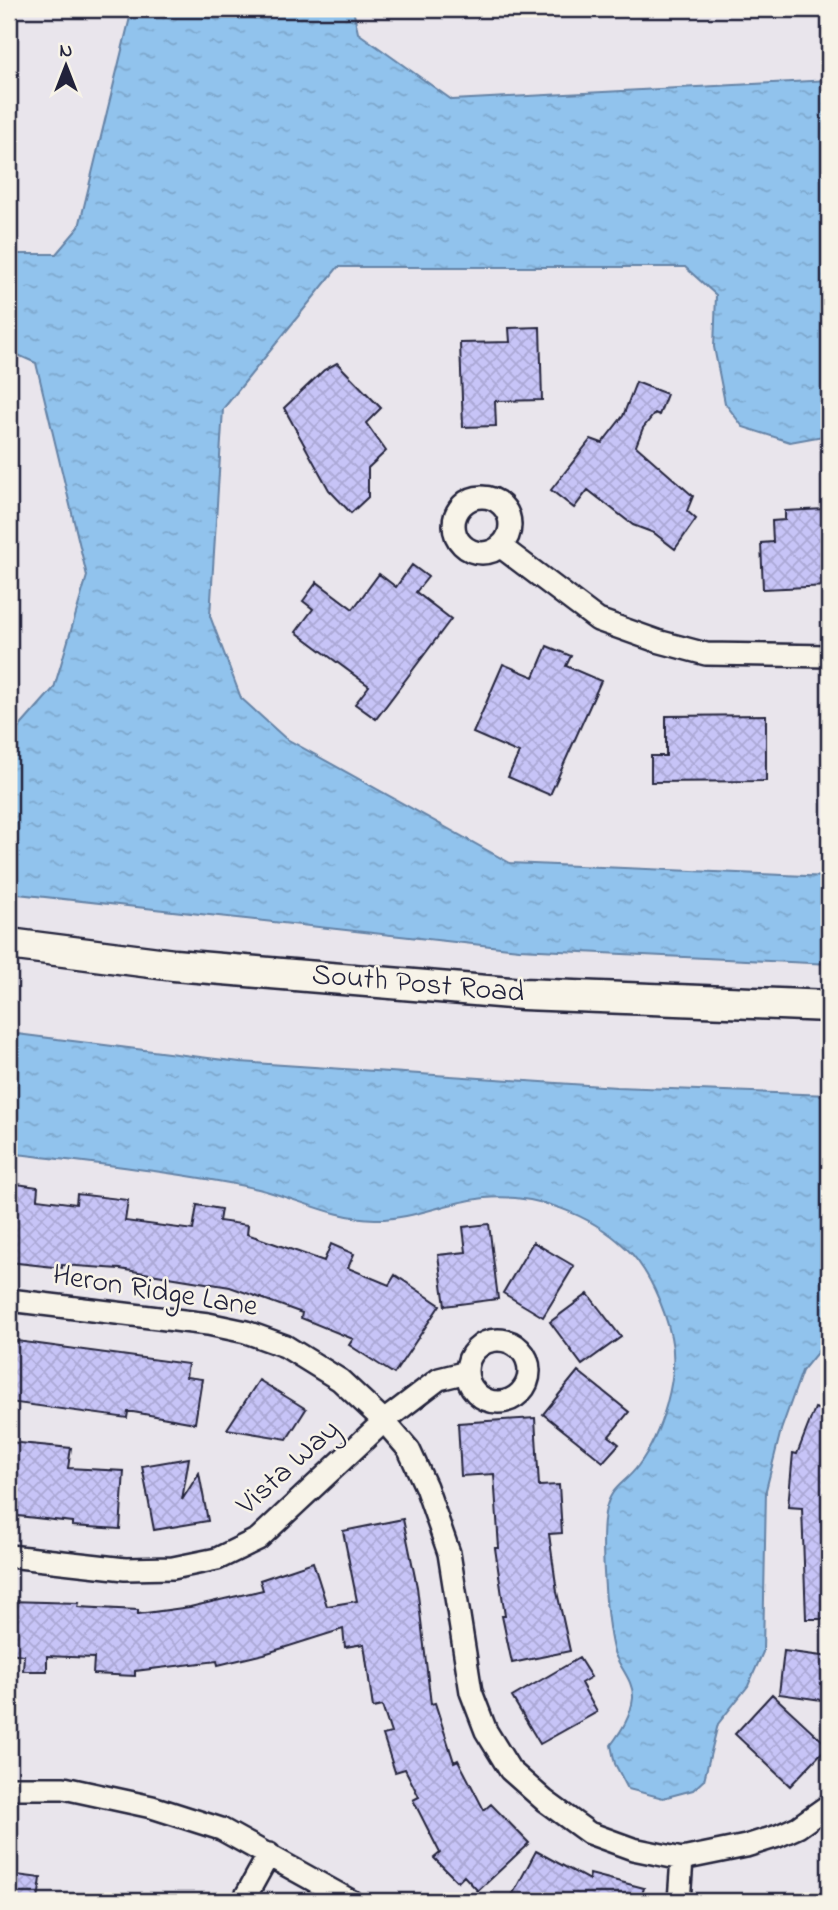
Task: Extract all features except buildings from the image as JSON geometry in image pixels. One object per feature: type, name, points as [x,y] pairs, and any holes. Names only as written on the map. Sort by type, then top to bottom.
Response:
[{"type":"street","points":[[500,547],[598,620],[657,641],[706,654],[829,656]]},
{"type":"street","name":"South Post Road","points":[[9,944],[174,965],[523,994],[829,1006]]},
{"type":"street","name":"Heron Ridge Lane","points":[[9,1300],[208,1324],[246,1332],[285,1346],[340,1380],[384,1421],[408,1450],[426,1487],[449,1553],[471,1692],[486,1731],[510,1770],[545,1801],[589,1833],[633,1849],[682,1859],[767,1839],[826,1813]]},
{"type":"street","name":"Vista Way","points":[[9,1556],[125,1569],[173,1568],[217,1559],[258,1539],[384,1421],[439,1379],[467,1372]]},
{"type":"street","points":[[9,1788],[64,1788],[152,1807],[221,1829],[351,1901]]},
{"type":"street","points":[[243,1901],[269,1854]]},
{"type":"street","points":[[679,1901],[682,1859]]},
{"type":"water","points":[[132,9],[353,9],[358,33],[452,100],[829,80],[829,435],[790,442],[743,427],[725,403],[714,347],[716,295],[685,267],[338,267],[223,409],[210,616],[241,698],[285,738],[510,863],[829,877],[829,964],[519,949],[9,893],[9,739],[54,688],[87,576],[36,363],[9,351],[9,254],[56,254],[79,227]]},
{"type":"water","points":[[9,1033],[240,1062],[617,1087],[829,1095],[829,1338],[802,1371],[781,1430],[766,1490],[763,1652],[748,1686],[718,1724],[704,1780],[693,1790],[663,1798],[628,1789],[615,1764],[611,1745],[630,1711],[633,1691],[615,1655],[610,1636],[603,1561],[605,1513],[610,1497],[638,1466],[654,1438],[671,1387],[673,1369],[671,1337],[665,1314],[655,1290],[634,1256],[612,1236],[579,1216],[561,1208],[523,1199],[485,1198],[403,1217],[359,1218],[219,1181],[9,1153]]}]
